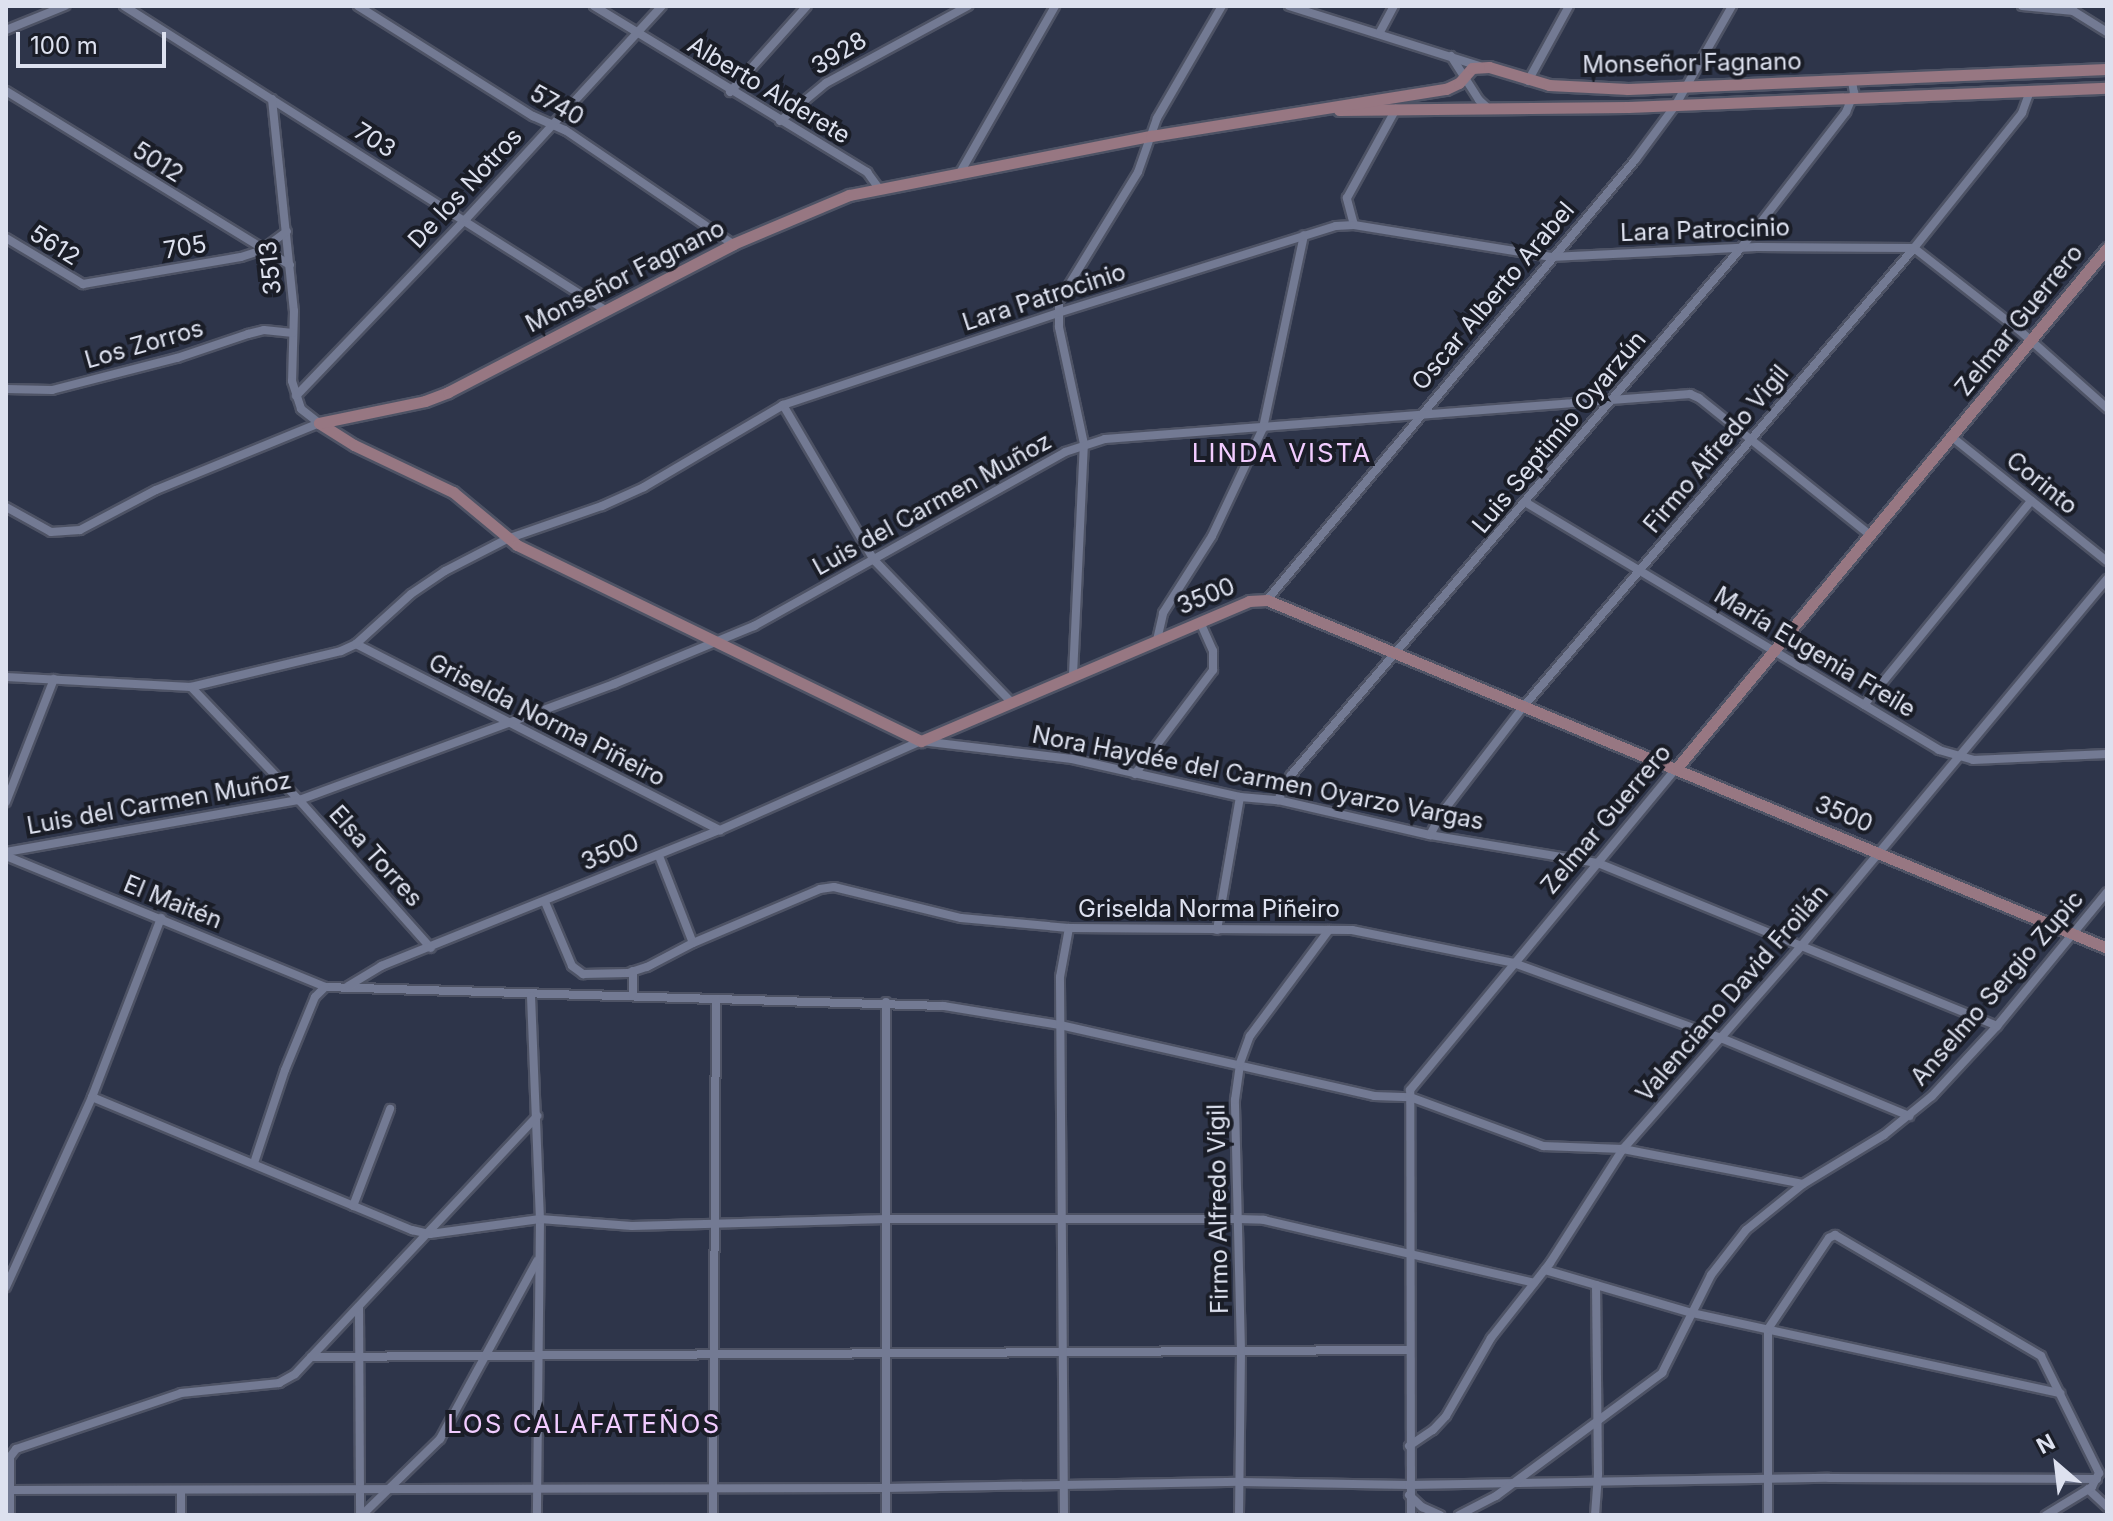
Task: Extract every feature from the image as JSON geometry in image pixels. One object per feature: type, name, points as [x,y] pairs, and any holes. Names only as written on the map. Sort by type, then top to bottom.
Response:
[{"type":"street","points":[[6,30],[65,6]]},
{"type":"street","name":"703","points":[[124,6],[466,219],[605,310]]},
{"type":"street","name":"5740","points":[[358,6],[533,116],[551,124],[733,244]]},
{"type":"street","name":"Alberto Alderete","points":[[594,6],[730,92],[867,172],[878,187]]},
{"type":"street","name":"De los Notros","points":[[296,396],[466,219],[662,6]]},
{"type":"street","points":[[730,92],[807,6]]},
{"type":"street","name":"3928","points":[[780,121],[826,83],[968,6]]},
{"type":"street","points":[[961,171],[1055,6]]},
{"type":"street","points":[[1073,675],[1084,444],[1058,313],[1059,301],[1138,172],[1157,118],[1222,6]]},
{"type":"street","points":[[1289,6],[1481,66]]},
{"type":"street","points":[[1380,32],[1394,6]]},
{"type":"street","points":[[1528,82],[1569,6]]},
{"type":"street","name":"Oscar Alberto Arabel","points":[[1267,600],[1635,160],[1675,106],[1732,6]]},
{"type":"street","points":[[2022,6],[2070,8],[2107,32]]},
{"type":"street","points":[[1451,55],[1479,100],[1489,109]]},
{"type":"street","name":"Monseñor Fagnano","points":[[6,507],[51,532],[80,530],[156,490],[319,423],[412,404],[448,392],[733,244],[824,203],[878,187],[1151,136],[1446,89],[1465,78],[1472,68],[1481,66],[1528,82],[1570,88],[1685,88],[2107,69]]},
{"type":"street","points":[[2055,71],[2055,90]]},
{"type":"street","points":[[1852,82],[1852,99]]},
{"type":"street","name":"Monseñor Fagnano","points":[[1291,113],[1675,106],[2107,88]]},
{"type":"street","name":"5012","points":[[6,91],[290,265]]},
{"type":"street","name":"Firmo Alfredo Vigil","points":[[1430,835],[1441,814],[1524,706],[1914,248],[2022,113],[2030,91]]},
{"type":"street","name":"3513","points":[[272,99],[290,265],[296,396]]},
{"type":"street","name":"Luis Septimio Oyarzún","points":[[1278,800],[1291,775],[1741,248],[1846,112],[1852,99]]},
{"type":"street","points":[[1354,225],[1347,198],[1396,109]]},
{"type":"street","name":"Lara Patrocinio","points":[[6,677],[191,687],[311,659],[356,644],[428,581],[507,539],[602,506],[644,487],[783,405],[1304,235],[1354,225],[1551,257],[1741,248],[1914,248]]},
{"type":"street","name":"705","points":[[83,284],[241,257],[262,250],[287,231]]},
{"type":"street","points":[[1157,640],[1163,613],[1212,536],[1263,428],[1304,235]]},
{"type":"street","name":"5612","points":[[6,238],[83,284]]},
{"type":"street","points":[[1914,248],[2107,408]]},
{"type":"street","name":"Zelmar Guerrero","points":[[1410,1097],[1415,1081],[2107,248]]},
{"type":"street","name":"Los Zorros","points":[[6,389],[52,390],[177,358],[264,330],[293,333]]},
{"type":"street","name":"Luis del Carmen Muñoz","points":[[6,854],[299,800],[715,643],[754,626],[1084,444],[1105,439],[1690,394],[1699,398],[1870,535]]},
{"type":"street","points":[[296,396],[301,409],[319,423]]},
{"type":"street","points":[[783,405],[874,560],[1012,703]]},
{"type":"street","name":"Nora Haydée del Carmen Oyarzo Vargas","points":[[319,423],[354,445],[461,497],[507,539],[921,741],[1072,759],[1240,797],[1278,800],[1430,835],[1598,863],[1799,948],[1997,1026]]},
{"type":"street","name":"Corinto","points":[[1952,437],[2107,561]]},
{"type":"street","points":[[1864,705],[2031,501]]},
{"type":"street","name":"María Eugenia Freile","points":[[1525,502],[1939,750],[1959,757],[2107,754]]},
{"type":"street","name":"Valenciano David Froilán","points":[[1409,1446],[1433,1430],[1446,1416],[1491,1338],[1545,1270],[1623,1149],[1799,948],[2107,579]]},
{"type":"street","name":"3500","points":[[348,987],[366,972],[659,856],[1249,601],[1267,600],[2107,948]]},
{"type":"street","points":[[1135,774],[1213,670],[1213,651],[1200,622]]},
{"type":"street","name":"Griselda Norma Piñeiro","points":[[356,644],[720,830]]},
{"type":"street","points":[[6,802],[54,679]]},
{"type":"street","name":"Elsa Torres","points":[[191,687],[299,800],[431,948]]},
{"type":"street","points":[[1217,930],[1240,797]]},
{"type":"street","name":"El Maitén","points":[[6,854],[325,987]]},
{"type":"street","points":[[659,856],[693,943]]},
{"type":"street","name":"Griselda Norma Piñeiro","points":[[545,902],[575,972],[633,971],[820,889],[834,887],[961,918],[1069,928],[1352,930],[1514,963],[1721,1038],[1909,1116]]},
{"type":"street","name":"Anselmo Sergio Zupic","points":[[1459,1515],[1514,1483],[1662,1373],[1711,1275],[1746,1230],[1803,1184],[1909,1116],[1997,1026],[2107,892]]},
{"type":"street","points":[[6,1287],[92,1097],[161,918]]},
{"type":"street","points":[[1064,1515],[1060,1025],[1062,957],[1069,928]]},
{"type":"street","name":"Firmo Alfredo Vigil","points":[[1239,1515],[1241,1351],[1235,1100],[1240,1063],[1250,1036],[1329,930]]},
{"type":"street","points":[[633,971],[633,996]]},
{"type":"street","points":[[254,1163],[285,1070],[315,997],[325,987],[348,987],[531,996],[886,1002],[944,1006],[1060,1025],[1240,1063],[1374,1096],[1410,1097],[1543,1146],[1623,1149],[1803,1184]]},
{"type":"street","points":[[531,996],[540,1219],[537,1515]]},
{"type":"street","points":[[713,1515],[716,999]]},
{"type":"street","points":[[886,1002],[886,1515]]},
{"type":"street","points":[[92,1097],[412,1230],[430,1234],[540,1219],[632,1226],[887,1219],[1264,1220],[1534,1283]]},
{"type":"street","points":[[1410,1097],[1413,1122],[1409,1254],[1411,1515]]},
{"type":"street","points":[[353,1206],[390,1109]]},
{"type":"street","points":[[10,1515],[10,1457],[16,1449],[181,1393],[279,1383],[295,1374],[430,1234],[537,1116]]},
{"type":"street","points":[[1768,1515],[1768,1329],[1835,1235],[2035,1350],[2097,1466],[2097,1479],[2088,1489],[2046,1515]]},
{"type":"street","points":[[361,1515],[440,1439],[539,1257]]},
{"type":"street","points":[[1545,1270],[1692,1313],[2060,1393]]},
{"type":"street","points":[[1595,1515],[1596,1285]]},
{"type":"street","points":[[359,1307],[361,1515]]},
{"type":"street","points":[[311,1357],[1409,1350]]},
{"type":"street","points":[[8,1490],[885,1488],[1240,1482],[1409,1490],[1514,1483],[2097,1479]]},
{"type":"street","points":[[2088,1489],[2107,1507]]},
{"type":"street","points":[[181,1490],[181,1515]]},
{"type":"street","points":[[1409,1490],[1422,1507],[1440,1515]]},
{"type":"district","name":"LINDA VISTA","points":[[1282,453]]},
{"type":"district","name":"LOS CALAFATEÑOS","points":[[584,1424]]}]
